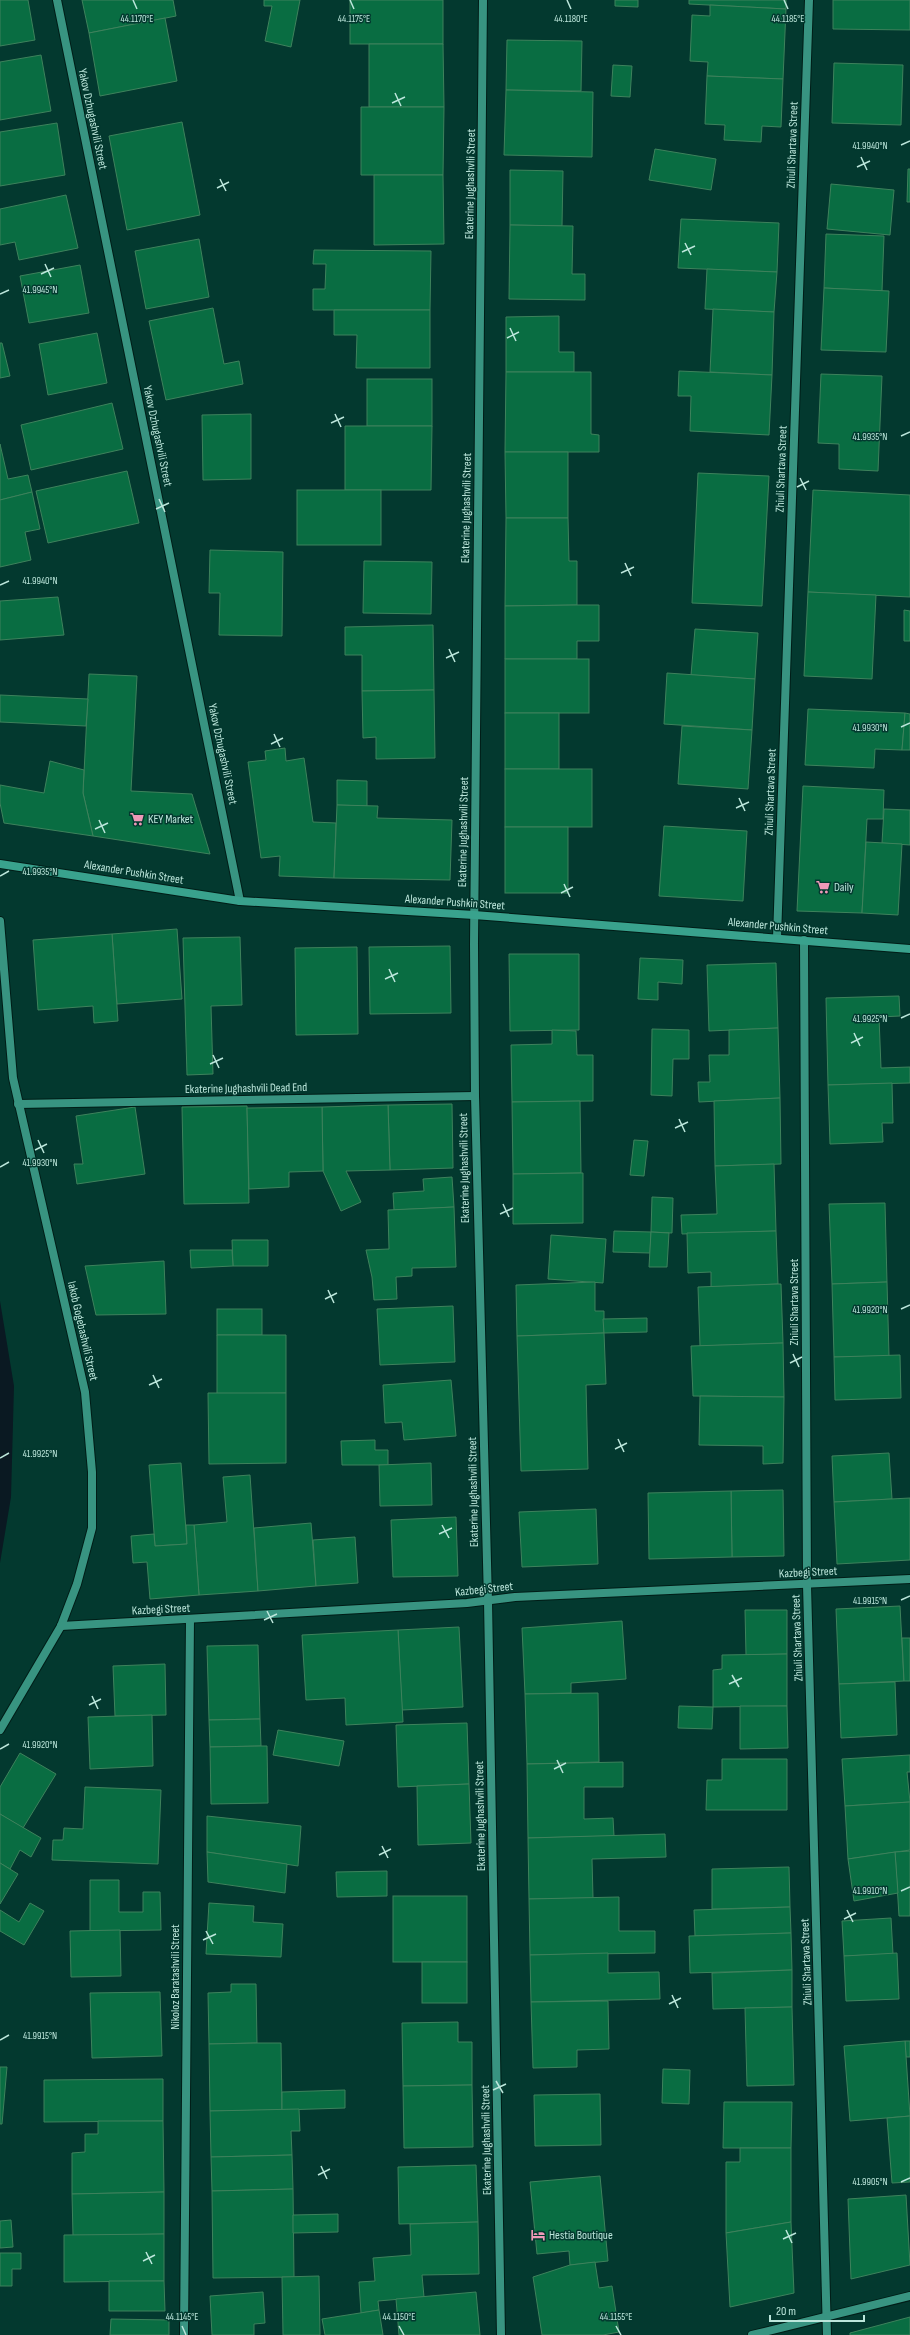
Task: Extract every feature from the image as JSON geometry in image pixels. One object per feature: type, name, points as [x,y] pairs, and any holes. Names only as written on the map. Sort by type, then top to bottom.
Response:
[{"type":"main road","name":"Alexander Pushkin Street","points":[[0,864],[240,901],[474,914],[910,949]]},
{"type":"street","name":"Yakov Dzhugashvili Street","points":[[57,0],[240,901]]},
{"type":"street","name":"Ekaterine Jughashvili Street","points":[[483,0],[474,914],[474,1096],[488,1601],[501,2335]]},
{"type":"street","name":"Zhiuli Shartava Street","points":[[777,938],[808,0]]},
{"type":"street","name":"Iakob Gogebashvili Street","points":[[0,921],[13,1078],[85,1392],[91,1458],[92,1528],[77,1584],[61,1626],[0,1730]]},
{"type":"street","name":"Zhiuli Shartava Street","points":[[804,940],[807,1585],[827,2335]]},
{"type":"street","name":"Ekaterine Jughashvili Dead End","points":[[18,1104],[474,1096]]},
{"type":"street","name":"Kazbegi Street","points":[[61,1626],[488,1601],[516,1597],[807,1585],[910,1579]]},
{"type":"street","name":"Nikoloz Baratashvili Street","points":[[184,2335],[190,1619]]},
{"type":"street","points":[[752,2335],[910,2296]]},
{"type":"water","points":[[0,1301],[14,1386],[11,1497],[0,1563]]},
{"type":"building","points":[[0,0],[28,0],[35,40],[0,46]]},
{"type":"building","points":[[82,0],[173,0],[176,16],[89,33]]},
{"type":"building","points":[[264,0],[300,0],[291,47],[265,41],[272,6],[264,6]]},
{"type":"building","points":[[350,0],[443,0],[443,44],[350,44]]},
{"type":"building","points":[[615,0],[638,0],[638,7],[615,6]]},
{"type":"building","points":[[689,0],[786,0],[786,9],[689,4]]},
{"type":"building","points":[[833,0],[910,0],[910,30],[833,29]]},
{"type":"building","points":[[710,5],[786,9],[783,79],[707,76],[708,62],[690,61],[692,15],[710,16]]},
{"type":"building","points":[[165,18],[177,81],[100,96],[89,33]]},
{"type":"building","points":[[507,40],[582,41],[581,91],[506,90]]},
{"type":"building","points":[[369,44],[443,44],[444,107],[369,107]]},
{"type":"building","points":[[41,55],[51,111],[0,120],[0,62]]},
{"type":"building","points":[[834,63],[903,65],[901,125],[832,123]]},
{"type":"building","points":[[613,65],[632,66],[630,97],[611,96]]},
{"type":"building","points":[[707,76],[783,79],[781,127],[762,126],[761,142],[724,140],[725,125],[705,124]]},
{"type":"building","points":[[506,90],[593,92],[592,157],[504,155]]},
{"type":"building","points":[[361,107],[444,107],[443,175],[361,175]]},
{"type":"building","points":[[182,122],[200,215],[127,230],[109,136]]},
{"type":"building","points":[[57,123],[65,175],[0,186],[0,132]]},
{"type":"building","points":[[655,149],[716,159],[711,190],[649,180]]},
{"type":"building","points":[[908,169],[910,169],[910,202],[907,202]]},
{"type":"building","points":[[510,170],[563,171],[562,226],[510,225]]},
{"type":"building","points":[[374,175],[443,175],[444,244],[374,245]]},
{"type":"building","points":[[831,184],[894,190],[890,235],[827,229]]},
{"type":"building","points":[[66,195],[78,248],[19,260],[15,242],[0,245],[0,209]]},
{"type":"building","points":[[681,219],[779,223],[777,272],[678,268]]},
{"type":"building","points":[[510,225],[573,226],[572,274],[585,274],[585,300],[509,299]]},
{"type":"building","points":[[826,234],[884,236],[882,291],[824,288]]},
{"type":"building","points":[[199,239],[209,297],[146,309],[135,251]]},
{"type":"building","points":[[314,250],[431,251],[430,310],[313,310],[313,289],[325,289],[326,264],[313,264]]},
{"type":"building","points":[[80,265],[89,313],[29,323],[20,276]]},
{"type":"building","points":[[707,269],[777,272],[774,312],[705,309]]},
{"type":"building","points":[[824,288],[889,291],[886,352],[821,350]]},
{"type":"building","points":[[213,308],[224,364],[239,361],[243,384],[166,400],[149,321]]},
{"type":"building","points":[[713,309],[774,312],[772,375],[710,372]]},
{"type":"building","points":[[334,310],[430,310],[430,368],[356,368],[357,335],[334,335]]},
{"type":"building","points":[[559,316],[559,352],[574,352],[574,372],[506,372],[506,317]]},
{"type":"building","points":[[97,333],[107,383],[48,395],[39,344]]},
{"type":"building","points":[[0,343],[2,343],[10,376],[0,378]]},
{"type":"building","points":[[679,371],[772,375],[769,435],[690,431],[691,396],[678,396]]},
{"type":"building","points":[[506,372],[591,372],[591,434],[599,435],[599,452],[505,452]]},
{"type":"building","points":[[821,374],[882,376],[878,471],[839,469],[839,444],[818,443]]},
{"type":"building","points":[[367,379],[432,379],[432,426],[367,426]]},
{"type":"building","points":[[112,403],[123,449],[31,470],[21,425]]},
{"type":"building","points":[[251,414],[251,479],[203,480],[202,415]]},
{"type":"building","points":[[345,426],[432,426],[431,490],[345,490]]},
{"type":"building","points":[[0,444],[8,479],[28,475],[32,492],[0,500]]},
{"type":"building","points":[[505,452],[568,452],[568,518],[506,518]]},
{"type":"building","points":[[127,471],[139,523],[48,543],[36,491]]},
{"type":"building","points":[[698,473],[769,476],[762,606],[692,603]]},
{"type":"building","points":[[297,490],[381,490],[381,545],[297,545]]},
{"type":"building","points":[[813,490],[910,495],[910,597],[808,592]]},
{"type":"building","points":[[32,492],[40,529],[25,532],[31,560],[0,567],[0,500]]},
{"type":"building","points":[[506,518],[568,518],[569,561],[577,561],[577,605],[505,606]]},
{"type":"building","points":[[210,550],[283,552],[282,636],[219,635],[220,593],[209,593]]},
{"type":"building","points":[[364,561],[432,562],[431,614],[363,613]]},
{"type":"building","points":[[808,592],[876,595],[872,679],[804,676]]},
{"type":"building","points":[[58,597],[64,635],[0,640],[0,601]]},
{"type":"building","points":[[599,605],[599,641],[577,641],[577,659],[505,659],[505,606]]},
{"type":"building","points":[[904,610],[910,611],[910,641],[904,641]]},
{"type":"building","points":[[433,625],[434,690],[362,691],[362,655],[345,655],[345,627]]},
{"type":"building","points":[[695,629],[758,633],[755,679],[691,675]]},
{"type":"building","points":[[505,659],[589,659],[589,713],[505,713]]},
{"type":"building","points":[[667,673],[755,679],[752,730],[664,724]]},
{"type":"building","points":[[89,674],[137,676],[131,791],[192,794],[210,854],[93,836],[83,793]]},
{"type":"building","points":[[434,690],[435,758],[376,759],[376,737],[363,738],[362,691]]},
{"type":"building","points":[[0,695],[88,699],[86,726],[0,722]]},
{"type":"building","points":[[808,709],[905,713],[902,750],[875,749],[874,768],[805,765]]},
{"type":"building","points":[[505,713],[559,713],[559,769],[505,769]]},
{"type":"building","points":[[905,713],[910,714],[910,750],[902,750]]},
{"type":"building","points":[[682,726],[752,730],[748,789],[678,784]]},
{"type":"building","points":[[285,748],[286,761],[304,758],[313,822],[336,823],[334,878],[279,876],[280,856],[261,858],[248,762],[266,760],[265,751]]},
{"type":"building","points":[[50,761],[84,770],[83,793],[93,836],[4,823],[0,803],[0,785],[44,793]]},
{"type":"building","points":[[505,769],[592,769],[592,827],[505,827]]},
{"type":"building","points":[[337,780],[367,781],[367,806],[337,805]]},
{"type":"building","points":[[803,786],[884,790],[883,819],[867,819],[862,913],[797,911]]},
{"type":"building","points":[[337,805],[378,806],[377,818],[452,820],[450,880],[334,878]]},
{"type":"building","points":[[884,809],[910,810],[910,845],[882,843]]},
{"type":"building","points":[[664,826],[747,831],[743,901],[659,896]]},
{"type":"building","points":[[505,827],[568,827],[568,893],[505,893]]},
{"type":"building","points":[[866,842],[902,844],[898,915],[862,913]]},
{"type":"building","points":[[177,929],[182,999],[117,1004],[112,934]]},
{"type":"building","points":[[112,934],[118,1021],[94,1023],[93,1006],[38,1010],[33,940]]},
{"type":"building","points":[[240,937],[242,1005],[211,1006],[213,1074],[187,1075],[183,938]]},
{"type":"building","points":[[450,946],[451,1013],[370,1014],[369,947]]},
{"type":"building","points":[[357,947],[358,1034],[296,1035],[295,948]]},
{"type":"building","points":[[509,954],[579,954],[579,1030],[510,1031]]},
{"type":"building","points":[[640,958],[683,960],[682,984],[658,982],[658,1000],[638,999]]},
{"type":"building","points":[[776,963],[778,1028],[709,1031],[707,965]]},
{"type":"building","points":[[899,996],[900,1016],[879,1017],[881,1068],[910,1067],[910,1083],[828,1085],[826,998]]},
{"type":"building","points":[[778,1028],[780,1098],[699,1102],[698,1082],[710,1082],[709,1055],[729,1055],[729,1030]]},
{"type":"building","points":[[652,1029],[689,1030],[689,1059],[673,1059],[672,1096],[651,1095]]},
{"type":"building","points":[[552,1030],[576,1031],[577,1055],[593,1055],[593,1101],[512,1102],[511,1045],[552,1044]]},
{"type":"building","points":[[892,1083],[893,1123],[882,1123],[883,1142],[830,1144],[828,1085]]},
{"type":"building","points":[[780,1098],[781,1164],[715,1166],[714,1101]]},
{"type":"building","points":[[580,1101],[581,1173],[513,1174],[512,1102]]},
{"type":"building","points":[[452,1104],[453,1168],[390,1170],[388,1105]]},
{"type":"building","points":[[388,1105],[390,1170],[346,1171],[361,1202],[341,1211],[323,1171],[322,1107]]},
{"type":"building","points":[[247,1106],[249,1203],[184,1204],[182,1107]]},
{"type":"building","points":[[135,1107],[145,1174],[77,1184],[74,1164],[83,1164],[76,1116]]},
{"type":"building","points":[[322,1107],[323,1171],[289,1172],[289,1187],[249,1189],[247,1108]]},
{"type":"building","points":[[634,1140],[648,1141],[644,1176],[630,1175]]},
{"type":"building","points":[[774,1164],[776,1231],[682,1234],[681,1215],[717,1214],[715,1166]]},
{"type":"building","points":[[583,1173],[583,1223],[513,1224],[513,1174]]},
{"type":"building","points":[[452,1177],[454,1207],[394,1210],[393,1193],[424,1191],[423,1179]]},
{"type":"building","points":[[652,1197],[673,1198],[672,1233],[651,1232]]},
{"type":"building","points":[[885,1203],[887,1282],[832,1284],[829,1204]]},
{"type":"building","points":[[454,1207],[456,1267],[412,1268],[412,1276],[396,1277],[397,1299],[374,1300],[372,1277],[366,1250],[389,1249],[388,1210]]},
{"type":"building","points":[[614,1231],[651,1232],[650,1253],[613,1252]]},
{"type":"building","points":[[776,1231],[778,1284],[711,1287],[711,1272],[688,1273],[687,1233]]},
{"type":"building","points":[[651,1232],[669,1233],[667,1267],[649,1267]]},
{"type":"building","points":[[551,1235],[606,1239],[603,1283],[548,1279]]},
{"type":"building","points":[[232,1240],[268,1240],[268,1266],[233,1266]]},
{"type":"building","points":[[190,1250],[232,1250],[233,1266],[191,1268]]},
{"type":"building","points":[[164,1261],[166,1314],[96,1315],[85,1266]]},
{"type":"building","points":[[595,1282],[595,1311],[604,1311],[604,1333],[517,1336],[516,1285]]},
{"type":"building","points":[[887,1282],[889,1356],[834,1357],[832,1284]]},
{"type":"building","points":[[781,1284],[783,1343],[700,1346],[698,1287]]},
{"type":"building","points":[[453,1306],[455,1362],[380,1365],[377,1309]]},
{"type":"building","points":[[217,1309],[262,1309],[262,1335],[217,1335]]},
{"type":"building","points":[[647,1318],[647,1332],[604,1333],[603,1319]]},
{"type":"building","points":[[604,1333],[606,1384],[586,1385],[588,1469],[521,1471],[517,1336]]},
{"type":"building","points":[[217,1335],[286,1335],[286,1393],[217,1394]]},
{"type":"building","points":[[783,1343],[784,1397],[693,1396],[691,1346]]},
{"type":"building","points":[[900,1355],[901,1398],[835,1400],[834,1357]]},
{"type":"building","points":[[451,1380],[456,1436],[404,1440],[402,1422],[385,1423],[383,1385]]},
{"type":"building","points":[[208,1393],[286,1393],[286,1463],[209,1464]]},
{"type":"building","points":[[700,1396],[784,1397],[783,1463],[763,1464],[763,1446],[699,1445]]},
{"type":"building","points":[[375,1440],[375,1450],[388,1450],[388,1465],[342,1465],[341,1441]]},
{"type":"building","points":[[889,1453],[892,1499],[834,1502],[832,1456]]},
{"type":"building","points":[[181,1463],[187,1544],[155,1546],[149,1465]]},
{"type":"building","points":[[431,1463],[432,1505],[380,1506],[379,1465]]},
{"type":"building","points":[[250,1475],[258,1591],[199,1595],[194,1525],[227,1522],[223,1477]]},
{"type":"building","points":[[783,1490],[784,1556],[732,1557],[731,1491]]},
{"type":"building","points":[[731,1491],[732,1557],[649,1559],[648,1493]]},
{"type":"building","points":[[910,1498],[910,1560],[837,1564],[834,1502]]},
{"type":"building","points":[[596,1509],[598,1564],[522,1567],[519,1512]]},
{"type":"building","points":[[456,1517],[458,1576],[393,1577],[391,1520]]},
{"type":"building","points":[[311,1523],[316,1586],[258,1591],[254,1528]]},
{"type":"building","points":[[186,1525],[194,1525],[199,1595],[150,1599],[147,1562],[133,1563],[131,1536],[154,1534],[155,1546],[187,1544]]},
{"type":"building","points":[[355,1537],[358,1583],[316,1586],[313,1540]]},
{"type":"building","points":[[900,1606],[904,1681],[839,1684],[836,1609]]},
{"type":"building","points":[[745,1610],[787,1610],[787,1654],[746,1655]]},
{"type":"building","points":[[622,1621],[626,1679],[571,1683],[571,1693],[525,1694],[522,1628]]},
{"type":"building","points":[[459,1627],[463,1707],[402,1710],[398,1630]]},
{"type":"building","points":[[398,1630],[403,1722],[346,1725],[345,1698],[306,1700],[302,1635]]},
{"type":"building","points":[[902,1638],[910,1638],[910,1681],[904,1681]]},
{"type":"building","points":[[258,1645],[260,1719],[209,1720],[207,1646]]},
{"type":"building","points":[[787,1654],[787,1706],[713,1707],[713,1670],[722,1669],[722,1655]]},
{"type":"building","points":[[165,1664],[166,1715],[115,1716],[113,1666]]},
{"type":"building","points":[[895,1682],[897,1735],[841,1738],[839,1684]]},
{"type":"building","points":[[598,1693],[599,1762],[527,1764],[525,1694]]},
{"type":"building","points":[[679,1706],[713,1707],[712,1729],[678,1728]]},
{"type":"building","points":[[740,1706],[787,1706],[788,1748],[740,1749]]},
{"type":"building","points":[[152,1715],[153,1766],[90,1769],[88,1717]]},
{"type":"building","points":[[260,1719],[261,1746],[210,1747],[209,1720]]},
{"type":"building","points":[[467,1723],[469,1784],[398,1787],[396,1725]]},
{"type":"building","points":[[278,1730],[344,1741],[339,1766],[273,1755]]},
{"type":"building","points":[[267,1746],[268,1803],[211,1804],[210,1747]]},
{"type":"building","points":[[20,1753],[56,1774],[23,1828],[0,1814],[0,1787]]},
{"type":"building","points":[[910,1755],[910,1772],[907,1772],[910,1802],[845,1806],[842,1759]]},
{"type":"building","points":[[722,1759],[787,1759],[787,1810],[706,1810],[707,1780],[722,1780]]},
{"type":"building","points":[[623,1762],[623,1787],[584,1787],[584,1819],[613,1818],[614,1836],[528,1838],[527,1764]]},
{"type":"building","points":[[469,1784],[471,1843],[418,1845],[417,1786]]},
{"type":"building","points":[[85,1787],[161,1790],[158,1864],[52,1860],[53,1840],[63,1840],[64,1828],[83,1829]]},
{"type":"building","points":[[910,1802],[910,1850],[848,1859],[845,1806]]},
{"type":"building","points":[[0,1814],[41,1838],[31,1857],[20,1850],[10,1869],[0,1863]]},
{"type":"building","points":[[207,1816],[301,1826],[298,1866],[207,1852]]},
{"type":"building","points":[[665,1834],[666,1857],[592,1859],[593,1898],[529,1899],[528,1838]]},
{"type":"building","points":[[910,1851],[910,1916],[899,1916],[895,1852]]},
{"type":"building","points":[[207,1852],[287,1864],[285,1893],[208,1882]]},
{"type":"building","points":[[895,1852],[898,1893],[854,1901],[848,1859]]},
{"type":"building","points":[[0,1863],[18,1874],[0,1904]]},
{"type":"building","points":[[789,1867],[790,1907],[712,1909],[712,1869]]},
{"type":"building","points":[[387,1871],[387,1896],[337,1897],[336,1872]]},
{"type":"building","points":[[90,1880],[119,1880],[119,1912],[143,1912],[143,1892],[160,1892],[161,1930],[90,1931]]},
{"type":"building","points":[[393,1896],[467,1896],[467,1962],[393,1962]]},
{"type":"building","points":[[619,1897],[619,1931],[655,1931],[655,1953],[530,1955],[529,1899]]},
{"type":"building","points":[[30,1903],[44,1911],[24,1945],[0,1931],[0,1910],[19,1922]]},
{"type":"building","points":[[209,1903],[254,1906],[253,1922],[283,1924],[281,1957],[206,1954]]},
{"type":"building","points":[[790,1907],[791,1933],[695,1936],[694,1910]]},
{"type":"building","points":[[891,1918],[893,1954],[844,1956],[842,1921]]},
{"type":"building","points":[[120,1930],[121,1976],[71,1977],[70,1931]]},
{"type":"building","points":[[791,1933],[792,1970],[690,1973],[689,1936]]},
{"type":"building","points":[[608,1953],[608,1973],[659,1972],[660,1999],[531,2002],[530,1955]]},
{"type":"building","points":[[897,1953],[899,1999],[846,2001],[844,1956]]},
{"type":"building","points":[[422,1962],[467,1962],[467,2003],[422,2003]]},
{"type":"building","points":[[792,1970],[792,2007],[713,2009],[712,1973]]},
{"type":"building","points":[[231,1984],[256,1984],[257,2043],[209,2044],[208,1993],[231,1992]]},
{"type":"building","points":[[160,1992],[162,2056],[92,2058],[90,1993]]},
{"type":"building","points":[[608,2001],[609,2049],[577,2050],[577,2067],[533,2068],[531,2002]]},
{"type":"building","points":[[792,2007],[794,2085],[747,2086],[745,2008]]},
{"type":"building","points":[[458,2022],[458,2042],[472,2042],[472,2085],[403,2086],[402,2023]]},
{"type":"building","points":[[905,2041],[910,2041],[910,2057],[906,2057]]},
{"type":"building","points":[[905,2041],[910,2116],[850,2121],[844,2046]]},
{"type":"building","points":[[281,2043],[282,2110],[210,2111],[209,2044]]},
{"type":"building","points":[[0,2067],[7,2067],[2,2124],[0,2124]]},
{"type":"building","points":[[663,2069],[690,2070],[689,2104],[662,2103]]},
{"type":"building","points":[[163,2079],[163,2121],[44,2122],[44,2080]]},
{"type":"building","points":[[472,2085],[473,2147],[404,2148],[403,2086]]},
{"type":"building","points":[[345,2090],[345,2108],[282,2110],[282,2092]]},
{"type":"building","points":[[600,2094],[601,2145],[535,2146],[534,2095]]},
{"type":"building","points":[[724,2102],[792,2102],[791,2148],[723,2148]]},
{"type":"building","points":[[299,2109],[300,2131],[291,2131],[292,2155],[211,2157],[210,2111]]},
{"type":"building","points":[[910,2116],[910,2182],[892,2183],[887,2118]]},
{"type":"building","points":[[98,2121],[163,2121],[164,2192],[72,2194],[72,2153],[85,2152],[85,2134],[98,2134]]},
{"type":"building","points":[[740,2148],[791,2148],[791,2222],[726,2233],[726,2162],[740,2162]]},
{"type":"building","points":[[292,2155],[293,2189],[212,2191],[211,2157]]},
{"type":"building","points":[[476,2165],[478,2222],[399,2224],[398,2167]]},
{"type":"building","points":[[600,2176],[608,2261],[570,2265],[569,2251],[537,2254],[530,2182]]},
{"type":"building","points":[[293,2189],[294,2277],[213,2278],[212,2191]]},
{"type":"building","points":[[164,2192],[164,2234],[73,2236],[72,2194]]},
{"type":"building","points":[[906,2195],[910,2265],[851,2279],[848,2199]]},
{"type":"building","points":[[338,2214],[338,2232],[293,2233],[293,2215]]},
{"type":"building","points":[[11,2220],[13,2247],[0,2248],[0,2221]]},
{"type":"building","points":[[478,2222],[479,2274],[422,2275],[424,2297],[378,2301],[379,2310],[361,2313],[359,2282],[375,2281],[373,2258],[411,2255],[410,2224]]},
{"type":"building","points":[[791,2222],[794,2293],[730,2307],[726,2233]]},
{"type":"building","points":[[164,2234],[164,2281],[64,2282],[64,2235]]},
{"type":"building","points":[[0,2253],[21,2253],[21,2269],[12,2269],[12,2286],[0,2286]]},
{"type":"building","points":[[595,2262],[599,2288],[612,2286],[619,2332],[603,2335],[542,2335],[533,2277],[570,2265]]},
{"type":"building","points":[[319,2276],[320,2335],[283,2335],[282,2277]]},
{"type":"building","points":[[109,2281],[164,2281],[165,2311],[109,2311]]},
{"type":"building","points":[[263,2292],[265,2323],[254,2324],[254,2335],[212,2335],[210,2296]]},
{"type":"building","points":[[476,2292],[480,2335],[399,2335],[396,2299]]},
{"type":"building","points":[[379,2310],[383,2335],[325,2335],[322,2319]]},
{"type":"building","points":[[910,2317],[910,2335],[850,2335],[850,2333]]},
{"type":"building","points":[[111,2319],[169,2320],[169,2335],[110,2335]]},
{"type":"place","name":"KEY Market","points":[[137,819]]},
{"type":"place","name":"Daily","points":[[823,887]]},
{"type":"place","name":"Hestia Boutique","points":[[538,2235]]}]
